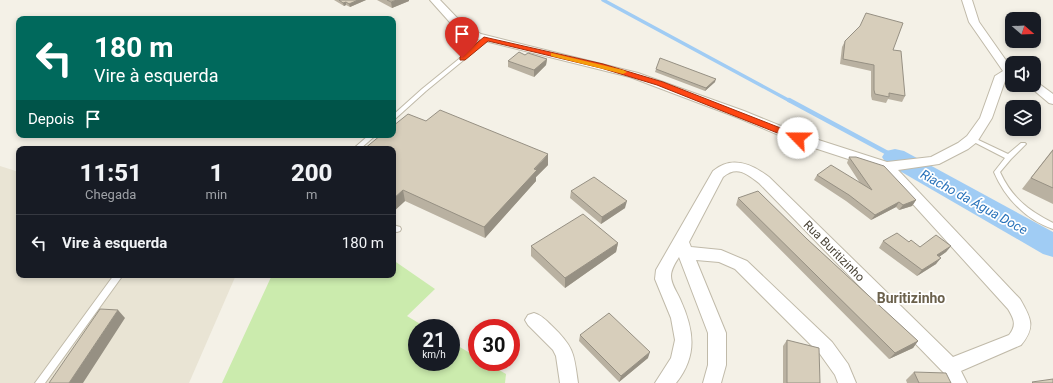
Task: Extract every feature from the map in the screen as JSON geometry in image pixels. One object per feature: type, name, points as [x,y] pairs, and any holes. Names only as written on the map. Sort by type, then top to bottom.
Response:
[{"type":"street","points":[[435,0],[459,26],[486,39],[634,75],[819,145],[887,167],[934,161],[963,146],[972,139],[986,118],[1001,76],[1005,75]]},
{"type":"street","points":[[967,0],[974,22],[1005,66]]},
{"type":"street","points":[[1041,91],[1053,100]]},
{"type":"street","name":"Rua Buritizinho","points":[[684,247],[718,174],[726,167],[734,165],[747,169],[764,180],[950,367],[958,383]]},
{"type":"street","points":[[887,167],[1014,304],[1024,325],[1021,333],[1015,340],[950,367]]},
{"type":"street","points":[[664,383],[676,369],[683,354],[684,339],[683,327],[663,276],[665,268],[684,247]]},
{"type":"street","points":[[684,247],[717,333],[717,365],[712,383]]},
{"type":"street","points":[[684,247],[722,256],[741,266],[826,348],[842,370],[847,383]]},
{"type":"street","points":[[534,320],[559,344],[565,355],[569,383]]},
{"type":"lane","points":[[396,115],[486,39]]},
{"type":"lane","points":[[360,146],[369,138]]},
{"type":"lane","points":[[972,139],[1009,157]]},
{"type":"lane","points":[[1023,144],[1009,157],[997,172],[1002,186],[1014,200],[1030,214],[1053,226]]},
{"type":"lane","points":[[40,383],[117,278]]},
{"type":"shaded area","points":[[0,166],[16,171],[16,278],[235,278],[189,383],[0,383]]},
{"type":"green space","points":[[396,262],[435,289],[407,316],[412,319],[408,319],[408,371],[460,371],[460,347],[468,352],[468,371],[501,371],[506,374],[505,383],[222,383],[271,278],[396,278]]},
{"type":"building","points":[[339,0],[358,0],[349,4],[346,2],[343,3]]},
{"type":"building","points":[[866,13],[903,23],[893,50],[901,51],[905,96],[889,93],[889,97],[875,94],[874,65],[843,59],[845,41],[860,26]]},
{"type":"building","points":[[519,52],[525,55],[528,53],[547,59],[534,70],[508,61]]},
{"type":"building","points":[[660,58],[716,79],[706,88],[656,69]]},
{"type":"building","points":[[440,110],[548,154],[534,169],[537,170],[484,227],[403,190],[396,196],[396,146],[368,146],[377,138],[396,138],[396,124],[408,114],[426,121]]},
{"type":"building","points":[[1053,150],[1053,188],[1031,178]]},
{"type":"building","points":[[849,157],[856,157],[884,166],[916,200],[903,205],[899,202],[875,215],[849,195],[817,175],[831,165],[872,190]]},
{"type":"building","points":[[594,177],[627,201],[602,217],[571,191]]},
{"type":"building","points":[[758,191],[807,239],[918,341],[895,353],[738,198]]},
{"type":"building","points":[[583,214],[618,243],[565,278],[531,246]]},
{"type":"building","points":[[897,233],[909,242],[911,240],[920,247],[936,235],[951,246],[937,255],[941,258],[922,270],[883,241]]},
{"type":"building","points":[[100,309],[118,310],[69,383],[49,383]]},
{"type":"building","points":[[609,313],[650,352],[621,376],[580,335]]},
{"type":"building","points":[[787,340],[819,348],[820,383],[787,383]]},
{"type":"building","points":[[914,372],[946,373],[951,383],[919,383]]},
{"type":"building","points":[[1053,379],[1053,383],[1032,382]]},
{"type":"waterway","points":[[603,0],[790,101]]},
{"type":"waterway","points":[[789,100],[895,157]]},
{"type":"waterway","name":"Riacho da Água Doce","points":[[895,157],[1053,246]]},
{"type":"slow traffic","points":[[554,55],[623,72]]},
{"type":"district","name":"Buritizinho","points":[[911,298]]},
{"type":"route","points":[[462,58],[486,39],[603,66],[660,83],[798,138]]}]
